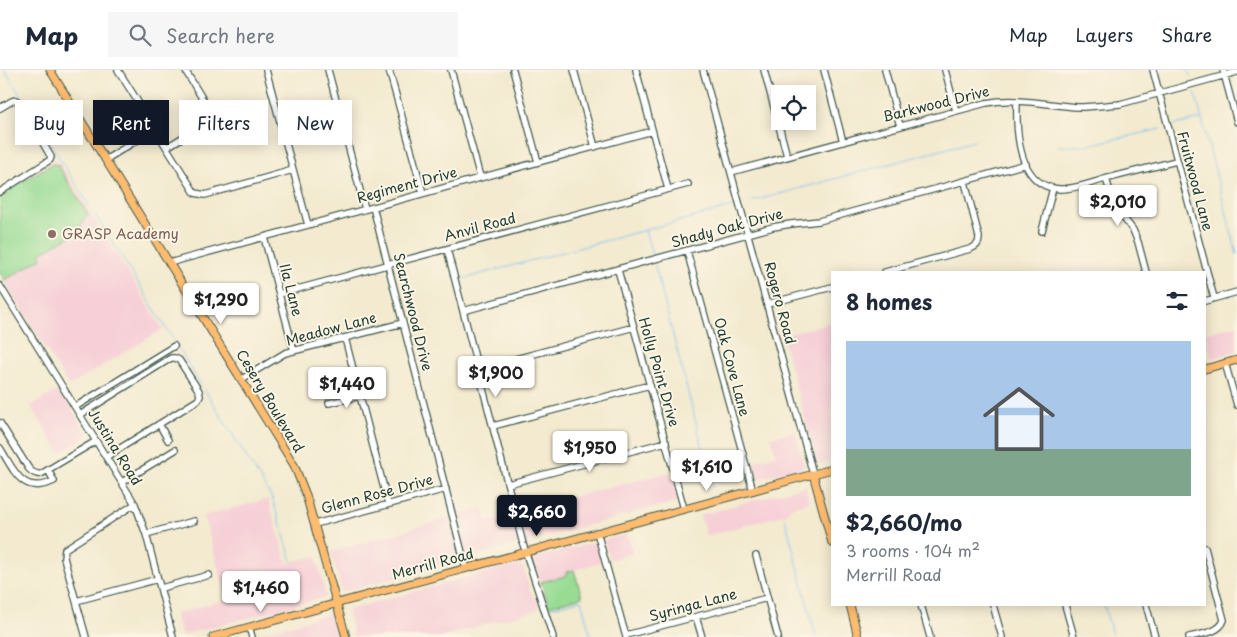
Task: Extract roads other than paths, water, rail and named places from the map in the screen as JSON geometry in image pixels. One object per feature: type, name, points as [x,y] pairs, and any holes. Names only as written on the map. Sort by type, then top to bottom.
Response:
[{"type":"main road","name":"Cesery Boulevard","points":[[50,70],[294,465],[315,524],[346,637]]},
{"type":"main road","points":[[1206,369],[1237,360]]},
{"type":"main road","name":"Merrill Road","points":[[213,637],[831,469]]},
{"type":"main road","name":"Rogero Road","points":[[813,474],[831,538]]},
{"type":"main road","points":[[850,606],[858,637]]},
{"type":"street","points":[[118,70],[137,100]]},
{"type":"street","points":[[184,70],[208,108],[210,116],[206,123],[167,147],[192,190],[198,194],[205,194],[293,170]]},
{"type":"street","points":[[266,70],[308,225]]},
{"type":"street","points":[[328,70],[365,209]]},
{"type":"street","points":[[389,70],[423,193]]},
{"type":"street","points":[[451,70],[480,178]]},
{"type":"street","points":[[513,70],[538,162]]},
{"type":"street","points":[[574,70],[595,147]]},
{"type":"street","points":[[636,70],[668,189]]},
{"type":"street","name":"Rogero Road","points":[[703,70],[813,474]]},
{"type":"street","points":[[764,70],[787,156]]},
{"type":"street","points":[[824,70],[843,142]]},
{"type":"street","points":[[884,70],[900,126]]},
{"type":"street","points":[[945,70],[956,111]]},
{"type":"street","name":"Fruitwood Lane","points":[[1152,70],[1214,298]]},
{"type":"street","name":"Barkwood Drive","points":[[731,172],[994,102],[1080,107],[1120,104],[1224,73],[1237,72]]},
{"type":"street","points":[[1224,73],[1237,122]]},
{"type":"street","points":[[0,108],[12,101],[16,100],[19,102],[51,157],[50,160],[0,192]]},
{"type":"street","points":[[1017,102],[1018,135],[1028,170],[1038,180],[1053,188],[1071,188],[1176,161]]},
{"type":"street","name":"Regiment Drive","points":[[169,262],[652,131]]},
{"type":"street","points":[[105,160],[128,145]]},
{"type":"street","name":"Shady Oak Drive","points":[[463,310],[748,234],[791,224],[818,221],[1026,164]]},
{"type":"street","points":[[1106,179],[1115,207],[1133,230],[1146,271]]},
{"type":"street","points":[[889,271],[976,246],[979,242],[979,236],[965,182]]},
{"type":"street","name":"Anvil Road","points":[[279,294],[688,184]]},
{"type":"street","points":[[1042,231],[1053,188]]},
{"type":"street","name":"Searchwood Drive","points":[[373,207],[466,568]]},
{"type":"street","name":"Ila Lane","points":[[264,237],[294,351]]},
{"type":"street","points":[[447,249],[526,552],[553,637]]},
{"type":"street","name":"Oak Cove Lane","points":[[687,250],[753,491]]},
{"type":"street","name":"Holly Point Drive","points":[[618,270],[684,509]]},
{"type":"street","name":"Justina Road","points":[[0,286],[135,504],[146,534],[173,637]]},
{"type":"street","points":[[767,304],[831,287]]},
{"type":"street","points":[[1206,300],[1237,292]]},
{"type":"street","name":"Meadow Lane","points":[[242,379],[276,358],[294,351],[403,322]]},
{"type":"street","points":[[478,369],[634,327]]},
{"type":"street","points":[[345,338],[388,504]]},
{"type":"street","points":[[75,407],[174,346]]},
{"type":"street","points":[[80,415],[171,358],[179,360],[200,396],[198,400],[106,457]]},
{"type":"street","points":[[1226,364],[1237,405]]},
{"type":"street","points":[[493,426],[650,384]]},
{"type":"street","points":[[329,403],[360,396]]},
{"type":"street","points":[[0,423],[29,469],[37,474],[48,470],[96,441]]},
{"type":"street","points":[[159,424],[168,440]]},
{"type":"street","points":[[508,484],[666,442]]},
{"type":"street","points":[[0,448],[17,475],[28,485],[42,486],[54,481],[48,470]]},
{"type":"street","points":[[122,482],[174,450]]},
{"type":"street","name":"Glenn Rose Drive","points":[[315,524],[446,489]]},
{"type":"street","points":[[86,637],[64,558],[65,549],[135,504]]},
{"type":"street","points":[[146,534],[194,521]]},
{"type":"street","points":[[597,532],[626,636]]},
{"type":"street","points":[[1189,637],[1217,629],[1223,624],[1224,616],[1206,552]]},
{"type":"street","points":[[756,556],[778,637]]},
{"type":"street","points":[[161,588],[209,575]]},
{"type":"street","points":[[76,601],[158,579]]},
{"type":"street","name":"Syringa Lane","points":[[626,636],[768,598]]},
{"type":"street","points":[[921,606],[930,637]]},
{"type":"street","points":[[993,606],[1002,637]]},
{"type":"street","points":[[1065,606],[1074,637]]},
{"type":"street","points":[[1146,606],[1155,637]]},
{"type":"street","points":[[696,617],[702,637]]},
{"type":"street","points":[[249,628],[252,637]]},
{"type":"waterway","points":[[5,70],[90,207]]},
{"type":"waterway","points":[[1188,70],[1190,76]]},
{"type":"waterway","points":[[1195,93],[1237,254]]},
{"type":"waterway","points":[[1175,125],[1201,119]]},
{"type":"waterway","points":[[1058,146],[1083,146],[1161,129]]},
{"type":"waterway","points":[[750,202],[974,141]]},
{"type":"waterway","points":[[462,279],[732,207]]},
{"type":"waterway","points":[[95,214],[272,498],[292,561]]},
{"type":"waterway","points":[[645,230],[652,255]]},
{"type":"waterway","points":[[655,266],[713,488]]},
{"type":"waterway","points":[[785,518],[816,637]]},
{"type":"waterway","points":[[550,608],[581,600],[591,637]]},
{"type":"waterway","points":[[1104,606],[1113,637]]},
{"type":"place","name":"GRASP Academy","points":[[52,234]]}]
